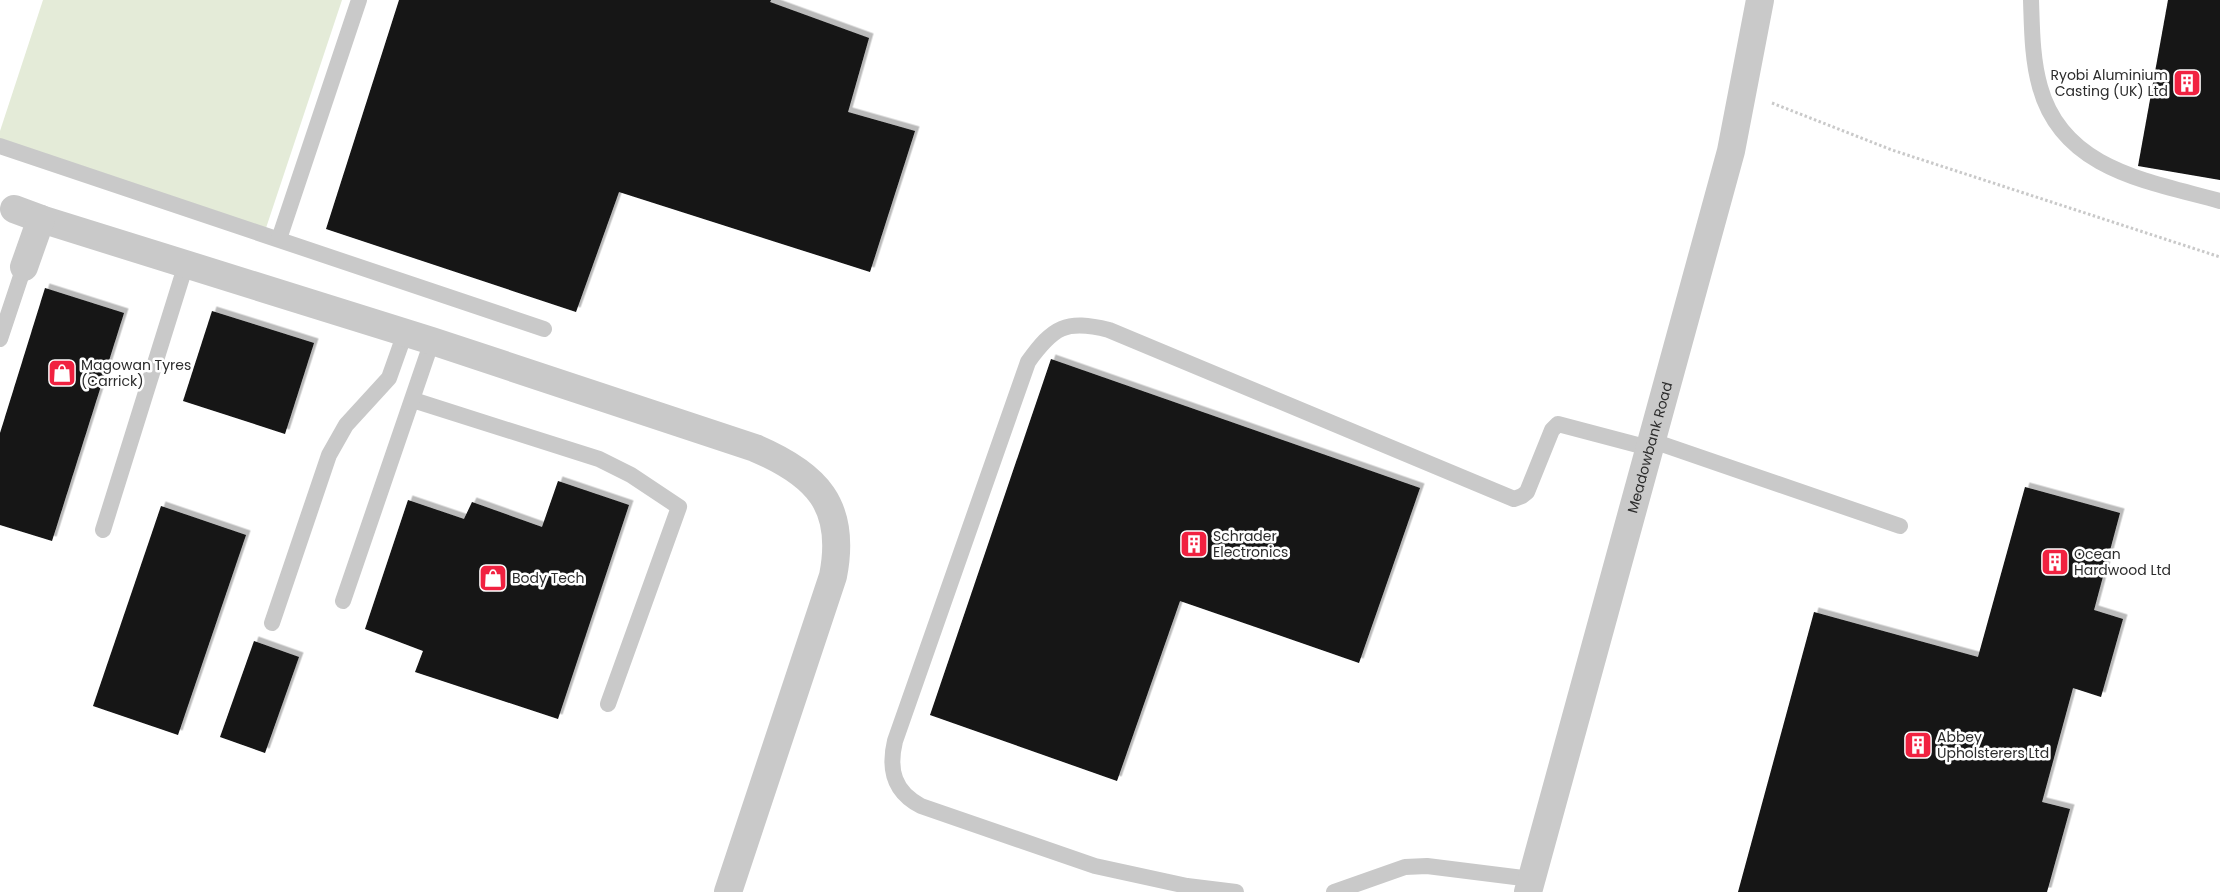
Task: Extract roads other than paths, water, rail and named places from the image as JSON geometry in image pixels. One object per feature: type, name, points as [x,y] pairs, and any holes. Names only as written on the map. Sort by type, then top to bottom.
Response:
[{"type":"street","name":"Meadowbank Road","points":[[1530,885],[1732,151],[1760,0]]},
{"type":"street","points":[[14,209],[432,341],[745,445],[776,457],[792,466],[811,482],[824,497],[833,514],[837,536],[834,576],[728,892]]},
{"type":"street","points":[[24,267],[41,219]]},
{"type":"lane","points":[[280,239],[358,0]]},
{"type":"lane","points":[[2031,0],[2034,55],[2039,86],[2050,115],[2066,137],[2101,163],[2123,174],[2220,201]]},
{"type":"lane","points":[[0,146],[544,329]]},
{"type":"lane","points":[[103,530],[186,264]]},
{"type":"lane","points":[[0,339],[24,267]]},
{"type":"lane","points":[[1236,892],[1187,886],[1086,863],[921,806],[912,801],[896,782],[891,757],[895,742],[1028,362],[1042,341],[1054,330],[1072,324],[1088,325],[1109,330],[1514,499],[1526,492],[1552,430],[1558,424],[1650,444],[1900,526]]},
{"type":"lane","points":[[272,622],[320,476],[329,455],[346,425],[389,378],[405,333]]},
{"type":"lane","points":[[343,601],[432,341]]},
{"type":"lane","points":[[413,400],[599,459],[623,470],[679,507],[608,704]]},
{"type":"lane","points":[[1334,892],[1389,871],[1404,867],[1427,866],[1530,885]]},
{"type":"place","name":"Ryobi Aluminium Casting (UK) Ltd","points":[[2187,83]]},
{"type":"place","name":"Magowan Tyres (Carrick)","points":[[62,373]]},
{"type":"place","name":"Schrader Electronics","points":[[1194,544]]},
{"type":"place","name":"Ocean Hardwood Ltd","points":[[2055,562]]},
{"type":"place","name":"Body Tech","points":[[493,578]]},
{"type":"place","name":"Abbey Upholsterers Ltd","points":[[1918,745]]}]
